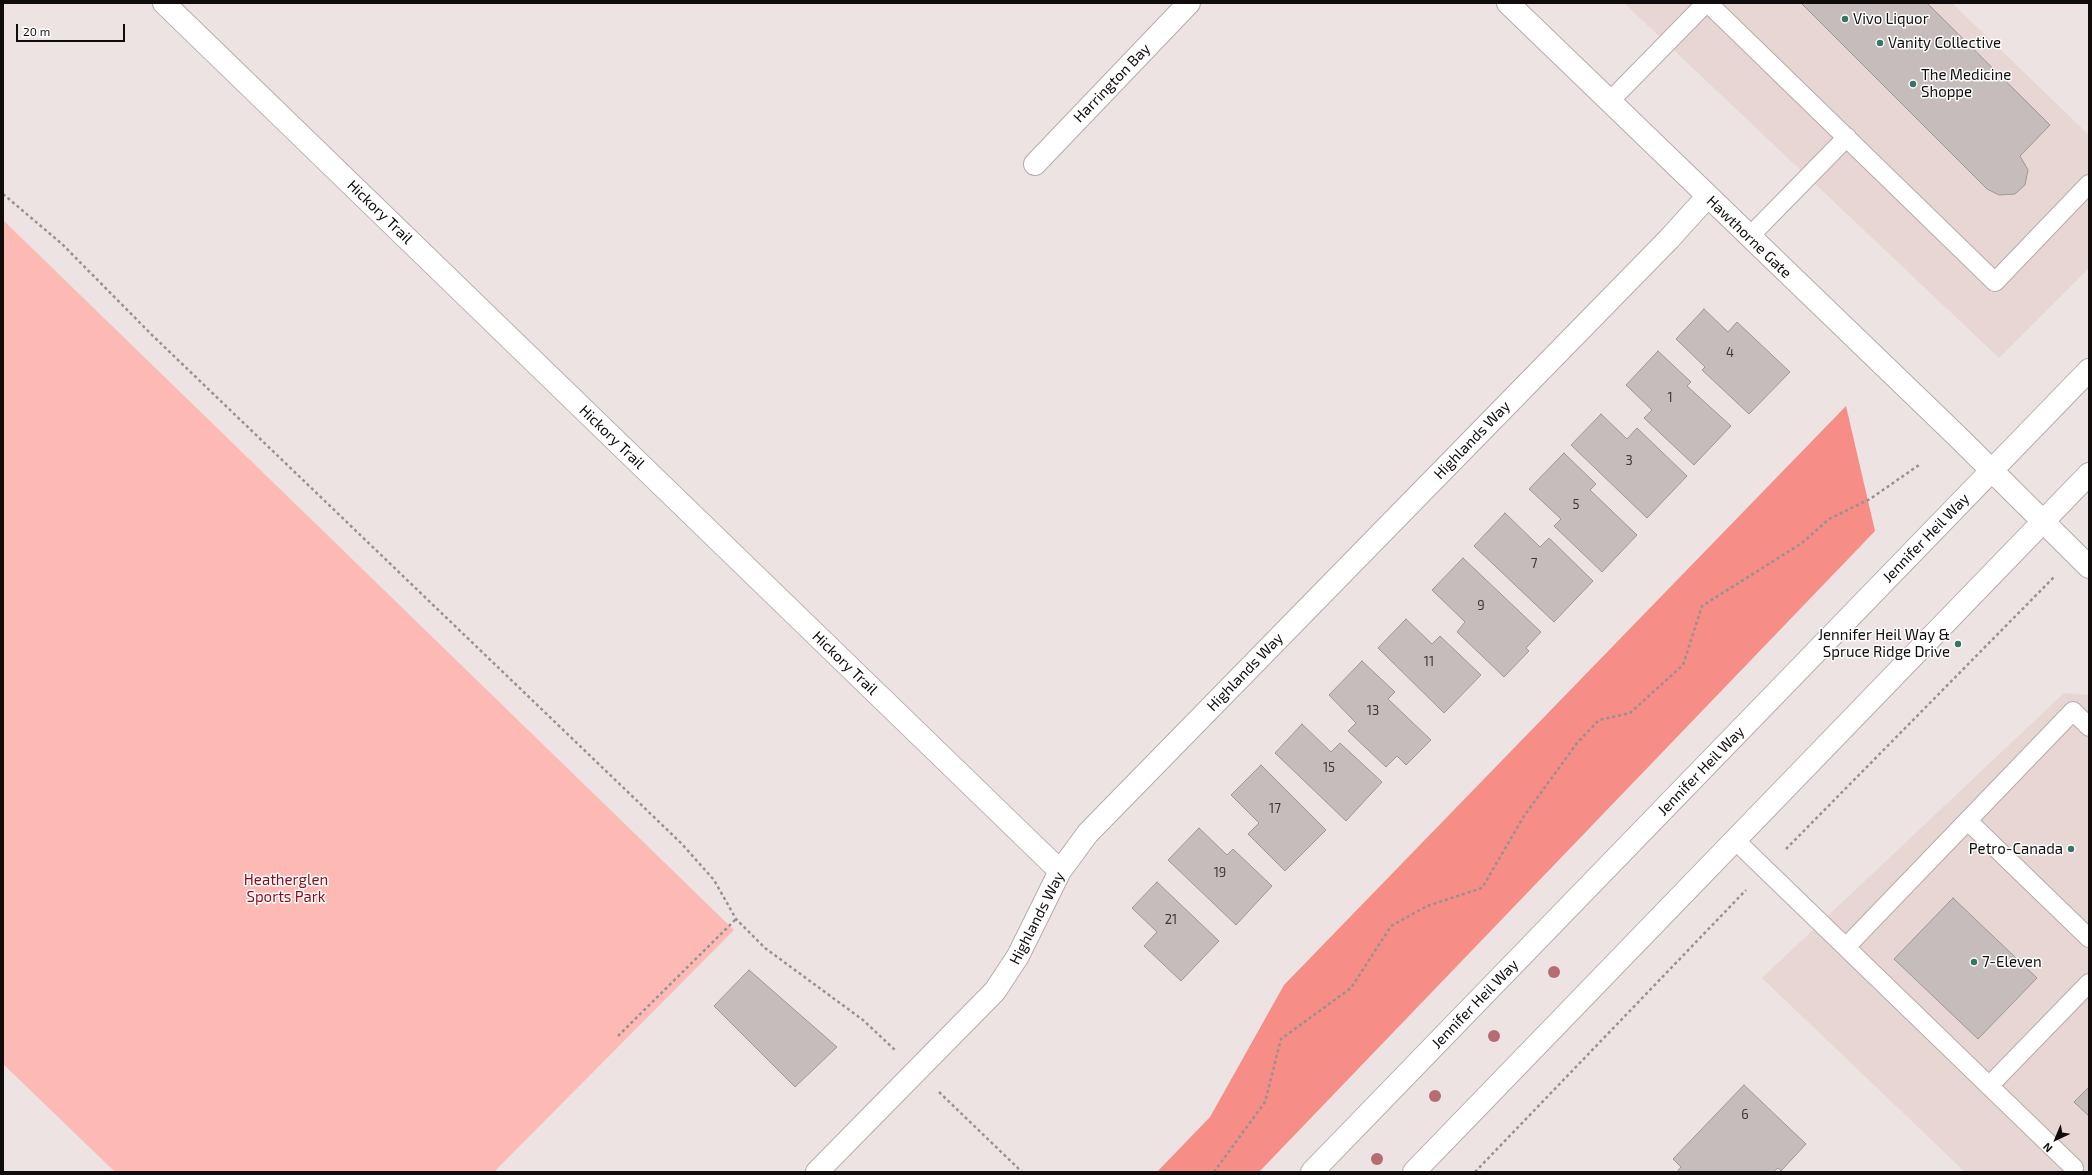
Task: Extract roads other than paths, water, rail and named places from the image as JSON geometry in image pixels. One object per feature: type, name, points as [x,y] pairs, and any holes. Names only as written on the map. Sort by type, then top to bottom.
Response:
[{"type":"street","name":"Hickory Trail","points":[[164,3],[1060,871]]},
{"type":"street","name":"Harrington Bay","points":[[1035,164],[1189,3]]},
{"type":"street","name":"Hawthorne Gate","points":[[1508,3],[1992,470],[2089,567]]},
{"type":"street","name":"Highlands Way","points":[[817,1172],[995,991],[1007,975],[1060,871],[1088,833],[1708,197]]},
{"type":"street","name":"Jennifer Heil Way","points":[[1312,1172],[2089,370]]},
{"type":"street","points":[[1414,1172],[2089,474]]},
{"type":"lane","points":[[1609,102],[1707,3],[1995,282],[2089,184]]},
{"type":"lane","points":[[1749,237],[1847,138]]},
{"type":"lane","points":[[1846,947],[2073,711],[2089,727]]},
{"type":"lane","points":[[1968,821],[2089,938]]},
{"type":"lane","points":[[1735,840],[2074,1168]]},
{"type":"lane","points":[[1989,1086],[2089,982]]},
{"type":"place","name":"Vivo Liquor","points":[[1845,19]]},
{"type":"place","name":"Vanity Collective","points":[[1880,43]]},
{"type":"place","name":"The Medicine Shoppe","points":[[1913,84]]},
{"type":"place","name":"Jennifer Heil Way & Spruce Ridge Drive","points":[[1958,644]]},
{"type":"place","name":"Petro-Canada","points":[[2071,849]]},
{"type":"place","name":"7-Eleven","points":[[1974,962]]},
{"type":"park label","name":"Heatherglen Sports Park","points":[[286,888]]}]
